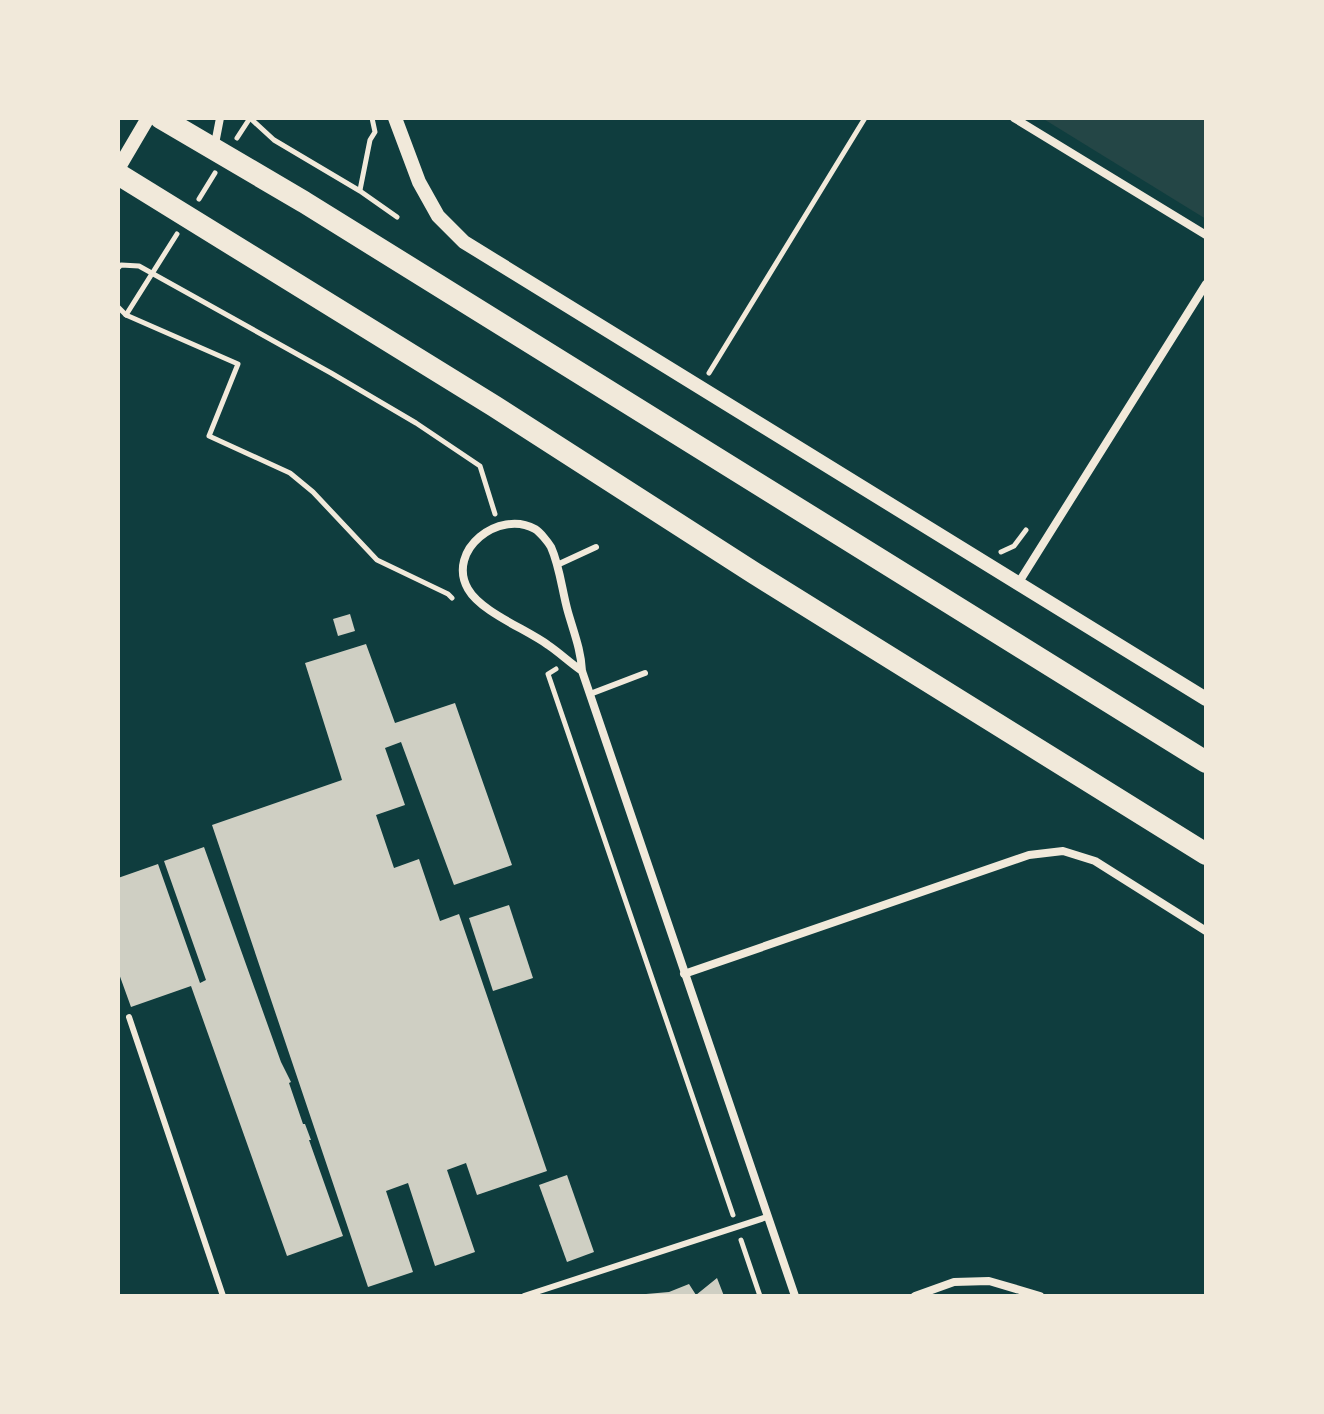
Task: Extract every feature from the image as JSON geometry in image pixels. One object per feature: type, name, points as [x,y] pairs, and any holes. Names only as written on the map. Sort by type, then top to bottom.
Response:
[{"type":"highway","points":[[161,118],[304,202],[1206,762]]},
{"type":"highway","points":[[118,172],[1206,854]]},
{"type":"street","points":[[118,172],[148,118]]},
{"type":"street","points":[[214,150],[220,118]]},
{"type":"street","points":[[395,118],[419,182],[438,216],[464,242],[1206,699]]},
{"type":"street","points":[[1014,118],[1206,235]]},
{"type":"street","points":[[1019,582],[1206,284]]},
{"type":"street","points":[[582,671],[523,628],[485,607],[468,589],[464,557],[473,542],[498,526],[519,525],[534,529],[549,544],[581,651],[582,671],[795,1296]]},
{"type":"street","points":[[684,974],[1029,855],[1063,851],[1095,861],[1206,931]]},
{"type":"street","points":[[915,1296],[954,1282],[989,1281],[1040,1296]]},
{"type":"lane","points":[[557,565],[596,547]]},
{"type":"lane","points":[[590,694],[645,673]]},
{"type":"lane","points":[[129,1017],[223,1296]]},
{"type":"lane","points":[[524,1296],[767,1217]]},
{"type":"path","points":[[250,118],[274,140],[360,191],[397,217]]},
{"type":"path","points":[[360,191],[367,150],[375,132],[372,118]]},
{"type":"path","points":[[700,387],[865,118]]},
{"type":"path","points":[[118,268],[121,265],[139,266],[331,373],[480,466],[498,526]]},
{"type":"path","points":[[126,315],[145,286]]},
{"type":"path","points":[[118,307],[126,315],[238,364],[209,436],[290,473],[313,492],[377,560],[448,594],[457,604]]},
{"type":"path","points":[[548,674],[568,661]]},
{"type":"path","points":[[539,662],[548,674],[760,1296]]},
{"type":"shaded area","points":[[1042,118],[1206,118],[1206,219]]},
{"type":"building","points":[[350,614],[355,631],[338,636],[333,619]]},
{"type":"building","points":[[366,644],[395,723],[455,703],[512,865],[454,885],[401,742],[385,748],[405,805],[376,815],[394,868],[419,859],[440,921],[459,914],[547,1171],[477,1195],[466,1163],[447,1170],[475,1252],[435,1266],[408,1183],[386,1191],[413,1272],[368,1287],[212,825],[342,780],[305,663]]},
{"type":"building","points":[[204,847],[281,1062],[291,1082],[343,1236],[287,1256],[191,986],[131,1007],[118,971],[118,878],[158,864],[200,983],[206,980],[164,861]]},
{"type":"building","points":[[509,905],[533,978],[493,991],[469,918]]},
{"type":"building","points":[[567,1175],[594,1252],[567,1262],[539,1185]]},
{"type":"building","points":[[717,1278],[724,1296],[646,1296],[689,1284],[696,1295]]}]
